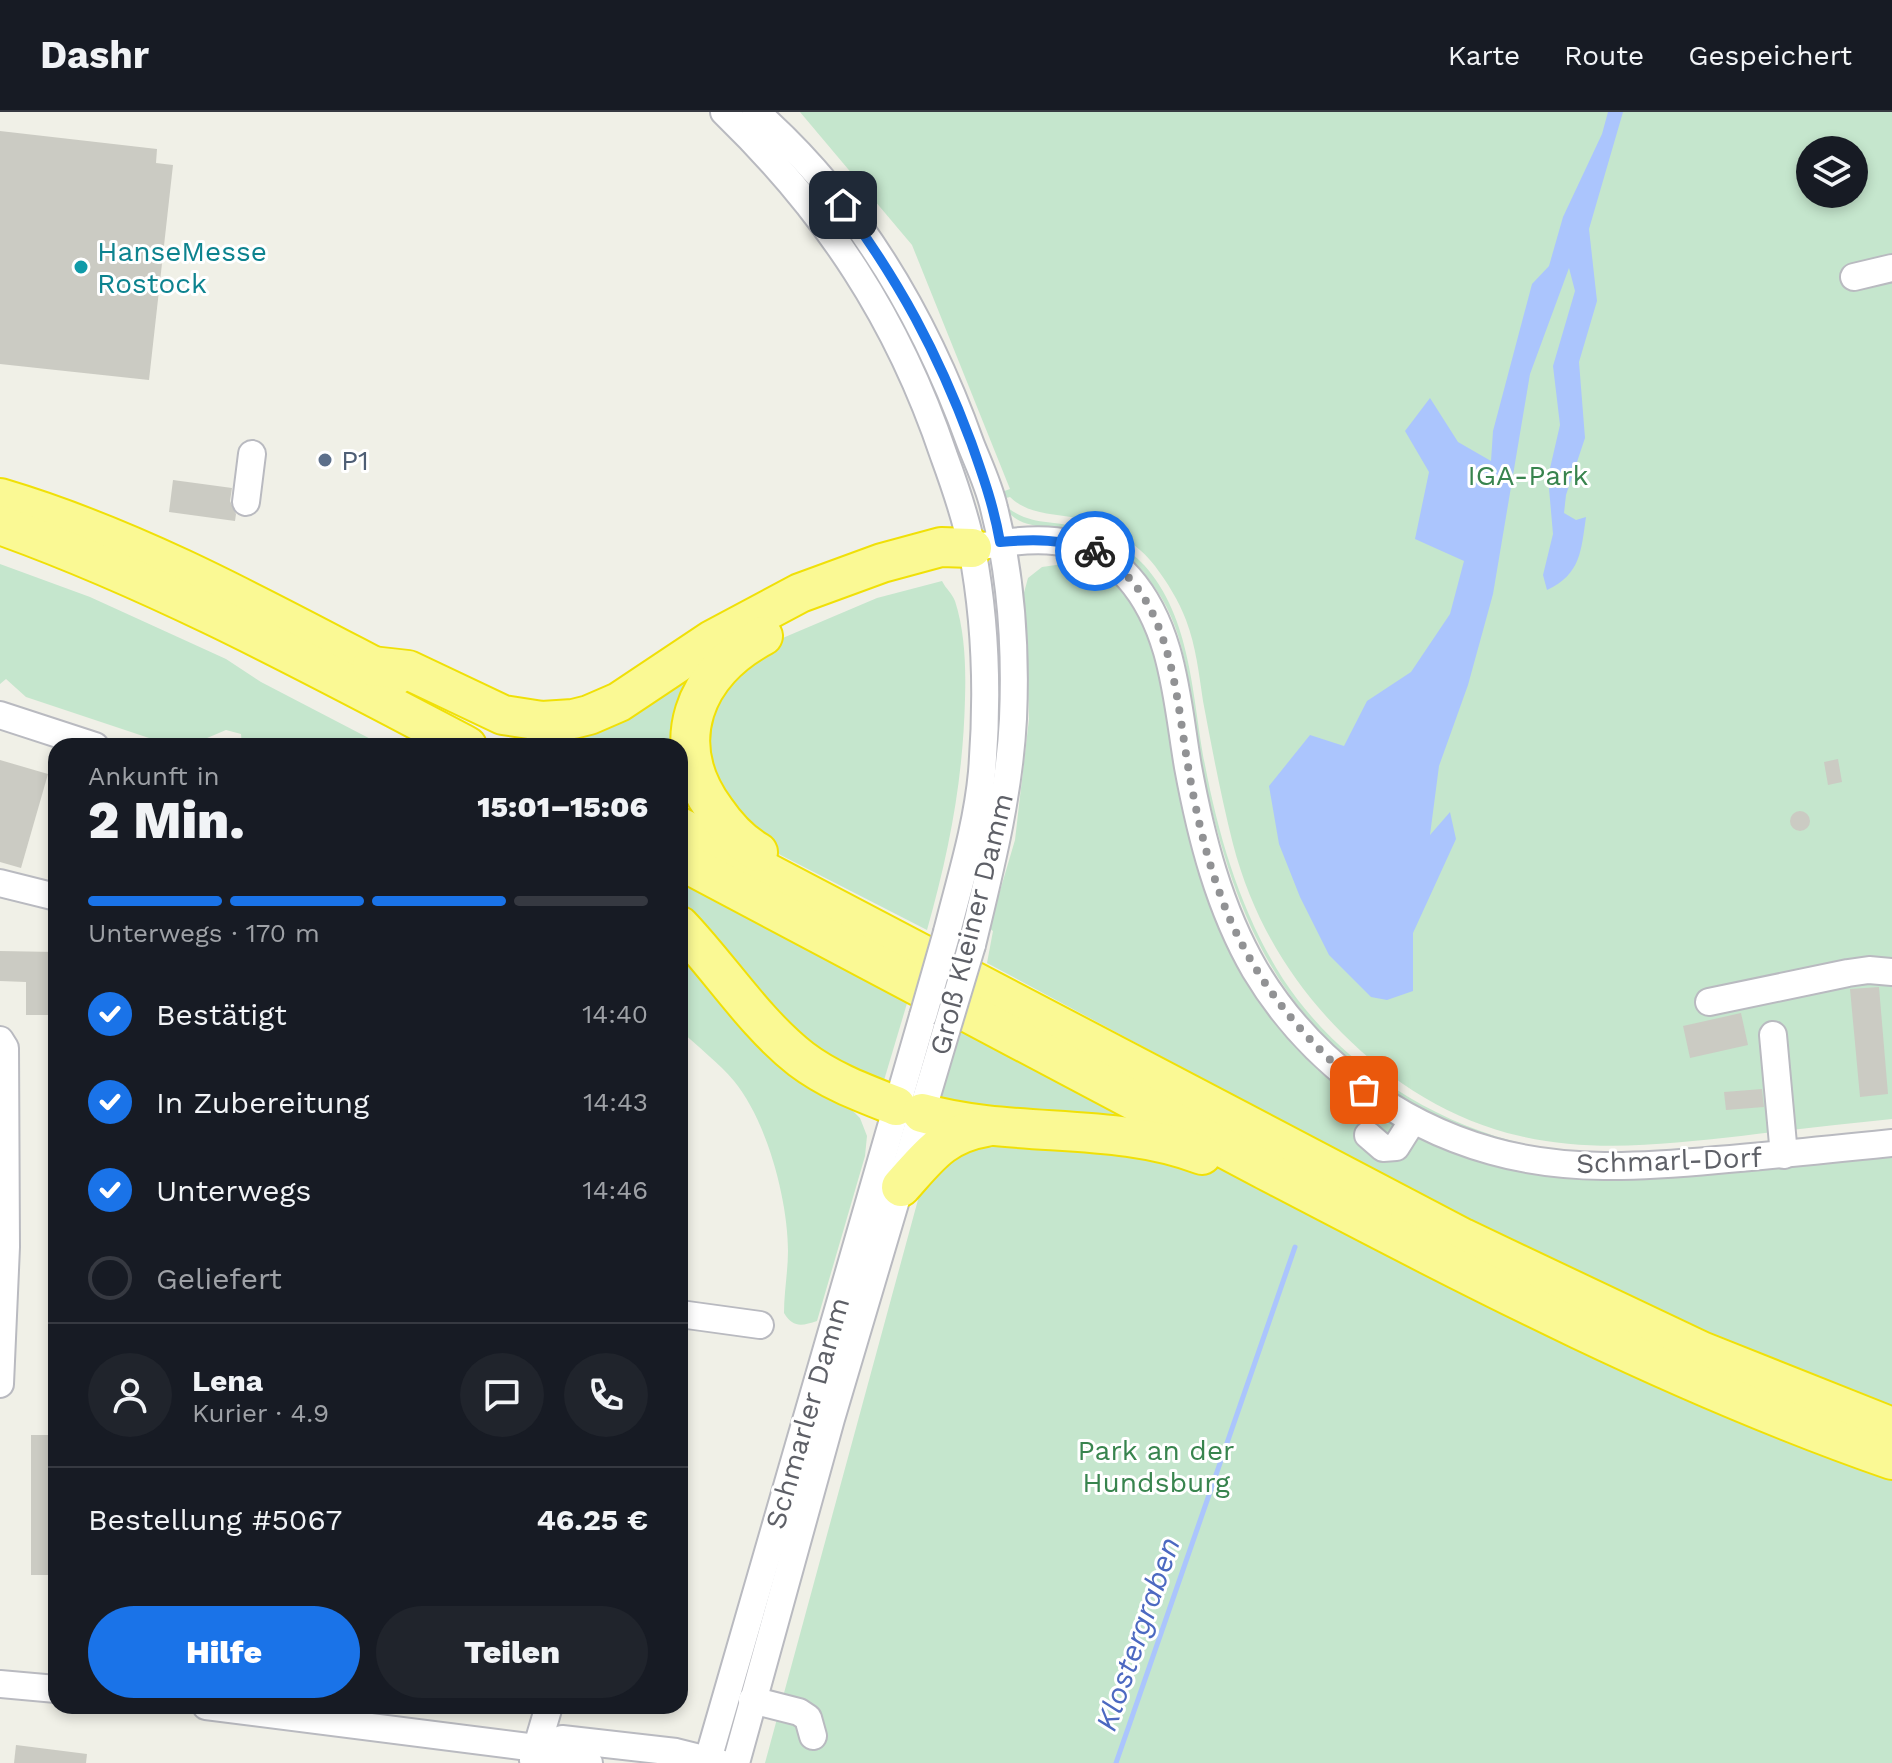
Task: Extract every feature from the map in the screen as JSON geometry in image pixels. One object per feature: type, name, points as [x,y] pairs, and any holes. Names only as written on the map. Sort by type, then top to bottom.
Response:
[{"type":"highway","points":[[0,498],[116,538],[510,738]]},
{"type":"highway","points":[[0,525],[109,567],[240,628],[451,738]]},
{"type":"highway","points":[[372,666],[408,670],[503,715],[542,721],[573,719],[619,702],[712,640],[800,593],[882,563],[941,547],[986,545]]},
{"type":"highway","points":[[840,912],[816,884],[753,850],[727,826],[706,798],[691,748],[697,706],[711,675],[729,657],[750,643],[829,605],[890,583],[947,569],[986,545]]},
{"type":"highway","points":[[688,831],[1463,1238],[1701,1351],[1892,1427]]},
{"type":"highway","points":[[688,864],[1492,1287],[1726,1396],[1892,1460]]},
{"type":"highway","points":[[688,935],[755,1014],[801,1059],[840,1084],[909,1110],[986,1127],[1151,1140],[1184,1148],[1221,1162],[1293,1199],[1338,1208]]},
{"type":"highway","points":[[901,1187],[948,1139],[964,1131],[986,1127]]},
{"type":"street","name":"Groß Kleiner Damm","points":[[724,112],[806,201],[885,316],[933,422],[961,503],[986,545],[1009,598],[1013,717],[1002,811],[972,945],[947,1028],[909,1110]]},
{"type":"street","name":"Groß Kleiner Damm","points":[[756,112],[818,175],[882,259],[921,325],[956,401],[994,507],[986,545],[982,776],[972,833],[947,932],[908,1064],[909,1110]]},
{"type":"street","points":[[806,201],[818,175]]},
{"type":"street","points":[[1854,277],[1892,268]]},
{"type":"street","points":[[246,502],[252,454]]},
{"type":"street","name":"Schmarl-Dorf","points":[[986,545],[1038,539],[1076,544],[1112,561],[1144,597],[1167,650],[1193,796],[1220,893],[1255,970],[1303,1034],[1364,1090],[1413,1120],[1489,1151],[1571,1165],[1642,1166],[1892,1143]]},
{"type":"street","points":[[0,715],[70,738]]},
{"type":"street","points":[[0,883],[48,895]]},
{"type":"street","points":[[1709,1002],[1848,973],[1869,970],[1892,972]]},
{"type":"street","points":[[1773,1035],[1784,1155]]},
{"type":"street","points":[[0,1040],[5,1048],[6,1247],[0,1384]]},
{"type":"street","name":"Schmarler Damm","points":[[736,1763],[831,1419],[901,1187],[909,1110]]},
{"type":"street","name":"Schmarler Damm","points":[[712,1762],[909,1110]]},
{"type":"street","points":[[1368,1135],[1383,1148],[1396,1147],[1413,1120]]},
{"type":"street","points":[[688,1315],[760,1325]]},
{"type":"street","points":[[0,1684],[48,1688]]},
{"type":"street","points":[[752,1700],[799,1712],[808,1718],[813,1736]]},
{"type":"street","points":[[258,1714],[589,1763]]},
{"type":"street","points":[[534,1756],[547,1714]]},
{"type":"street","points":[[534,1756],[562,1739],[676,1752],[712,1762]]},
{"type":"green space","name":"IGA-Park","points":[[800,112],[1892,112],[1892,1119],[1658,1144],[1575,1144],[1520,1136],[1470,1120],[1424,1097],[1381,1068],[1342,1033],[1305,991],[1262,922],[1233,844],[1192,640],[1186,620],[1164,579],[1148,558],[1122,536],[1091,522],[1034,511],[1010,497],[1002,499],[999,493],[1010,489],[912,245]]},
{"type":"green space","points":[[1008,508],[1026,518],[1082,528],[1108,538],[1138,559],[1160,586],[1172,609],[1188,660],[1211,793],[1234,876],[1268,954],[1309,1014],[1373,1074],[1450,1119],[1491,1135],[1533,1146],[1576,1152],[1630,1153],[1632,1157],[1532,1149],[1478,1136],[1417,1106],[1370,1076],[1331,1043],[1299,1007],[1272,968],[1250,925],[1232,879],[1199,755],[1185,662],[1161,597],[1137,566],[1107,543],[1074,530],[1021,522],[1013,517]]},
{"type":"green space","name":"Park an der Hundsburg","points":[[1070,563],[1108,576],[1125,590],[1149,622],[1198,850],[1288,1028],[1488,1159],[1780,1165],[1892,1156],[1892,1763],[765,1763],[922,1185],[977,1136],[1200,1162],[1238,1176],[1470,1222],[987,963],[993,931],[989,928],[1015,840],[1029,719],[1022,600],[1028,578],[1042,567]]},
{"type":"green space","points":[[0,564],[90,597],[226,659],[261,682],[369,738],[241,738],[241,734],[226,730],[207,738],[149,738],[26,697],[6,679],[0,684]]},
{"type":"green space","points":[[873,579],[750,633],[685,738],[555,738],[541,730],[722,643]]},
{"type":"green space","points":[[942,581],[955,601],[961,625],[965,699],[954,816],[927,930],[763,846],[705,771],[708,709],[724,680],[778,640],[877,598]]},
{"type":"green space","points":[[688,886],[908,1000],[882,1087],[815,1057],[688,919]]},
{"type":"green space","points":[[688,964],[756,1041],[793,1077],[851,1109],[860,1118],[867,1136],[865,1156],[817,1321],[798,1324],[784,1313],[788,1259],[780,1185],[756,1117],[734,1081],[688,1037]]},
{"type":"green space","points":[[962,1027],[1169,1135],[938,1103],[943,1078]]},
{"type":"water","points":[[1608,112],[1623,112],[1589,229],[1597,301],[1579,362],[1585,438],[1566,495],[1564,513],[1576,520],[1586,517],[1580,551],[1567,577],[1547,590],[1543,575],[1553,534],[1548,477],[1560,425],[1553,366],[1575,291],[1569,268],[1530,374],[1493,594],[1468,685],[1439,766],[1430,835],[1450,812],[1456,839],[1413,933],[1413,991],[1387,1000],[1371,997],[1329,955],[1300,897],[1279,844],[1269,786],[1310,735],[1344,746],[1367,701],[1411,672],[1450,614],[1464,561],[1415,539],[1429,472],[1405,431],[1430,398],[1458,442],[1491,461],[1493,431],[1532,284],[1549,266],[1563,217],[1602,134]]},
{"type":"building","name":"HanseMesse Rostock","points":[[0,131],[157,149],[156,163],[173,165],[149,380],[0,364]]},
{"type":"building","points":[[173,480],[232,488],[230,501],[236,514],[235,521],[169,512]]},
{"type":"building","points":[[1838,759],[1842,782],[1828,785],[1824,762]]},
{"type":"building","points":[[0,760],[48,774],[21,868],[0,862]]},
{"type":"building","points":[[1796,811],[1804,811],[1810,821],[1804,831],[1796,831],[1790,825],[1790,817]]},
{"type":"building","points":[[0,951],[48,952],[48,1015],[26,1015],[26,982],[0,981]]},
{"type":"building","points":[[1879,987],[1888,1094],[1860,1097],[1850,989]]},
{"type":"building","points":[[1741,1013],[1748,1045],[1690,1058],[1683,1026]]},
{"type":"building","points":[[1762,1089],[1764,1107],[1726,1110],[1724,1092]]},
{"type":"building","points":[[31,1435],[48,1435],[48,1575],[31,1575]]},
{"type":"building","points":[[16,1745],[87,1754],[86,1763],[14,1763]]},
{"type":"waterway","name":"Klostergraben","points":[[1116,1763],[1295,1247]]},
{"type":"way so far","points":[[1095,551],[1129,577],[1157,622],[1167,650],[1193,796],[1207,854],[1236,932],[1255,970],[1303,1034],[1364,1090]]},
{"type":"place","name":"HanseMesse Rostock","points":[[81,267]]},
{"type":"place","name":"P1","points":[[325,460]]},
{"type":"route","points":[[843,205],[882,259],[921,325],[956,401],[994,507],[1000,542],[1038,539],[1076,544],[1095,551]]}]
